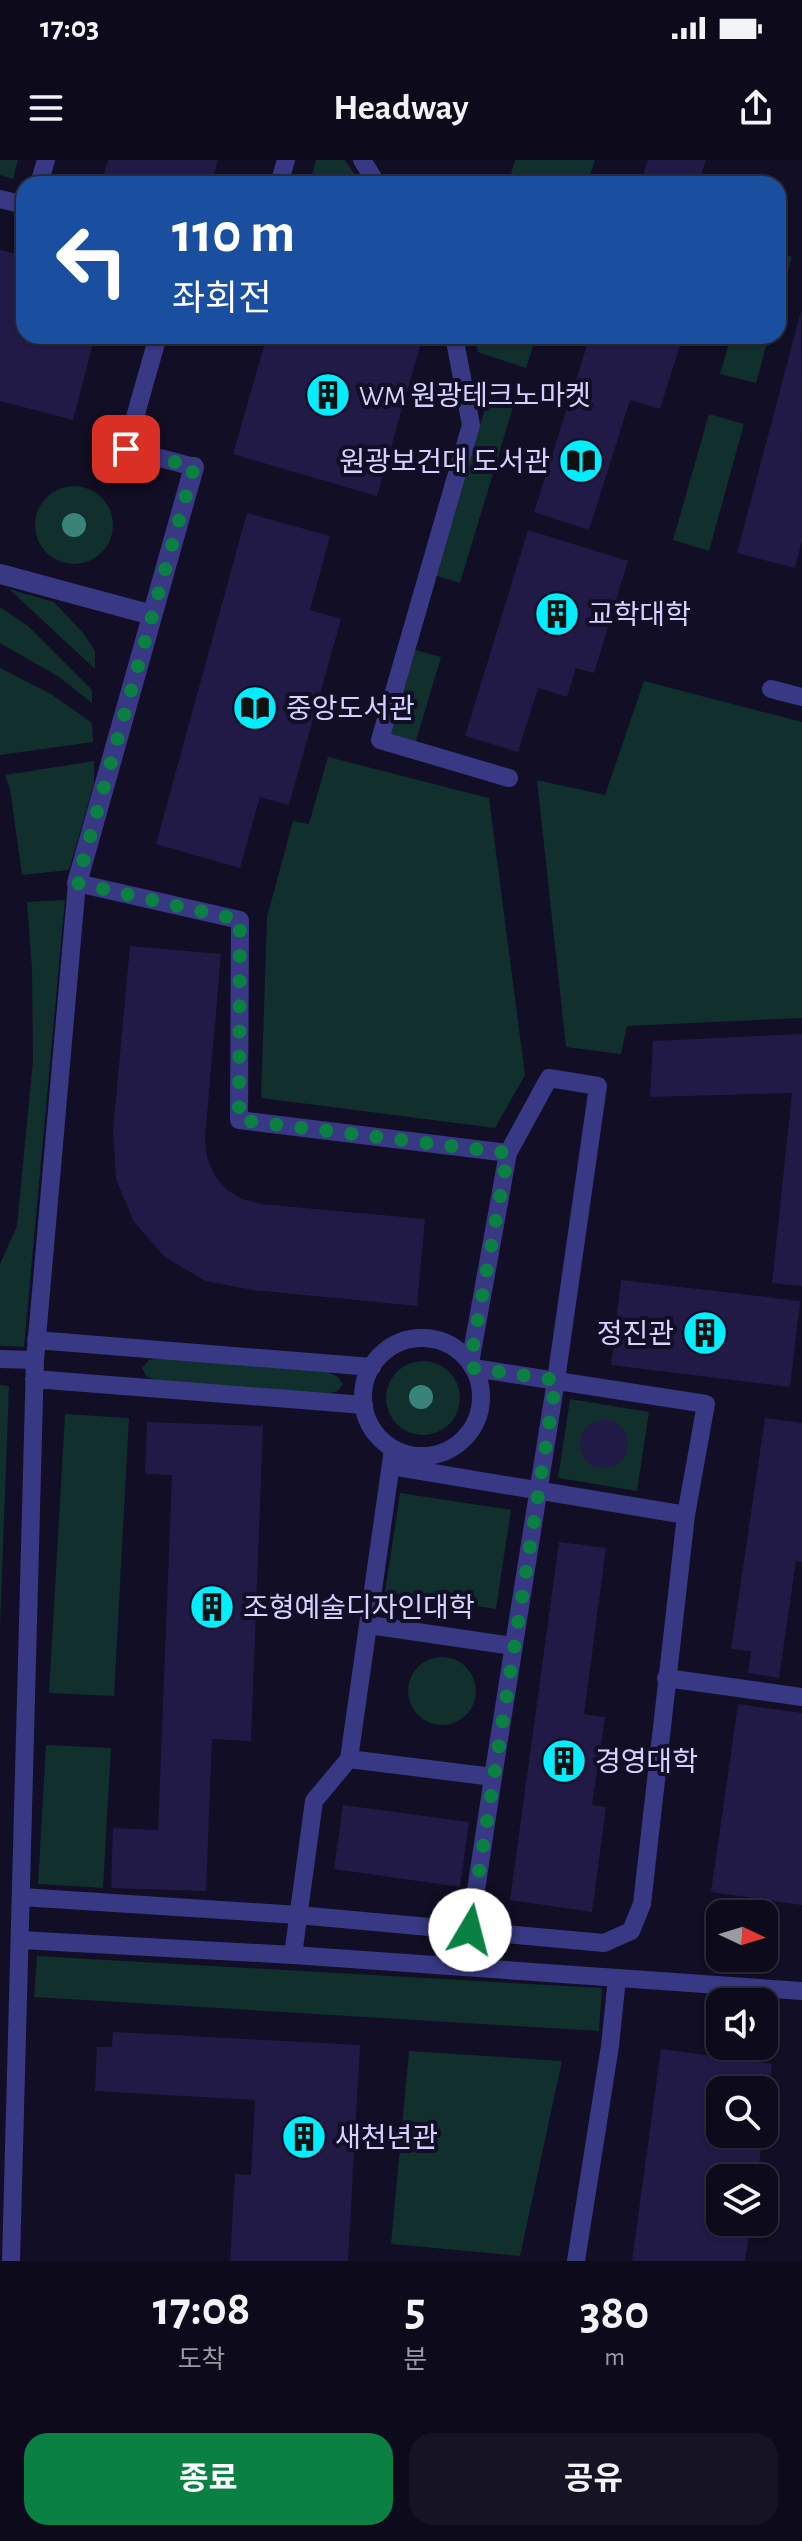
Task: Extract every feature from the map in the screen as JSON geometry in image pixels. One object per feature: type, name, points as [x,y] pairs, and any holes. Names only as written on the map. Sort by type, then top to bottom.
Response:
[{"type":"street","points":[[77,883],[194,467]]},
{"type":"street","points":[[0,574],[152,615]]},
{"type":"lane","points":[[156,344],[126,449],[194,467]]},
{"type":"lane","points":[[456,344],[471,425],[380,740],[509,778]]},
{"type":"lane","points":[[771,689],[802,697]]},
{"type":"lane","points":[[11,2261],[34,1370],[77,883],[240,920],[239,1120],[508,1153]]},
{"type":"lane","points":[[470,1930],[556,1380],[598,1086],[549,1078],[508,1153],[472,1365]]},
{"type":"lane","points":[[293,1955],[314,1801],[349,1759],[392,1458],[367,1418],[364,1405],[366,1378],[388,1349],[405,1340],[423,1338],[441,1341],[458,1349],[479,1379],[481,1398],[477,1418],[467,1435],[452,1448],[433,1455],[392,1458]]},
{"type":"lane","points":[[36,1340],[372,1367]]},
{"type":"lane","points":[[0,1359],[34,1370],[364,1405]]},
{"type":"lane","points":[[22,1897],[298,1915],[604,1943],[631,1931],[642,1904],[686,1515],[706,1404],[472,1365]]},
{"type":"lane","points":[[392,1458],[537,1490],[686,1515]]},
{"type":"lane","points":[[369,1625],[513,1646]]},
{"type":"lane","points":[[666,1678],[802,1697]]},
{"type":"lane","points":[[349,1759],[493,1777]]},
{"type":"lane","points":[[21,1940],[293,1955],[802,1991]]},
{"type":"lane","points":[[576,2261],[610,2046],[617,1978]]},
{"type":"green space","points":[[0,160],[18,160],[13,179],[0,175]]},
{"type":"green space","points":[[316,160],[345,160],[356,176],[312,176]]},
{"type":"green space","points":[[515,160],[595,160],[590,176],[510,176]]},
{"type":"green space","points":[[786,255],[792,257],[786,278]]},
{"type":"green space","points":[[476,344],[534,344],[526,368],[478,352]]},
{"type":"green space","points":[[729,344],[767,344],[756,383],[720,374]]},
{"type":"green space","points":[[488,399],[513,407],[460,583],[434,575]]},
{"type":"green space","points":[[709,414],[744,424],[709,551],[673,540]]},
{"type":"green space","points":[[66,486],[82,486],[96,492],[107,503],[113,525],[107,547],[96,558],[82,564],[66,564],[52,558],[41,547],[35,533],[35,517],[41,503],[52,492]]},
{"type":"green space","points":[[9,589],[54,602],[84,634],[95,651],[95,669]]},
{"type":"green space","points":[[0,607],[28,626],[92,690],[92,703],[59,677],[0,643]]},
{"type":"green space","points":[[415,650],[441,657],[416,741],[391,734]]},
{"type":"green space","points":[[0,668],[51,694],[92,723],[93,742],[0,755]]},
{"type":"green space","points":[[644,681],[802,722],[802,1018],[627,1026],[621,1054],[566,1047],[537,780],[605,795]]},
{"type":"green space","points":[[328,757],[489,798],[525,1075],[495,1128],[261,1098],[267,917],[293,821],[309,824]]},
{"type":"green space","points":[[94,761],[94,784],[69,870],[22,875],[10,789],[5,775]]},
{"type":"green space","points":[[65,900],[24,1347],[0,1346],[0,1264],[17,1226],[33,1060],[32,970],[27,902]]},
{"type":"green space","points":[[160,1358],[328,1372],[343,1384],[338,1391],[327,1394],[158,1381],[147,1377],[142,1368],[149,1360]]},
{"type":"green space","points":[[423,1361],[437,1364],[449,1372],[457,1384],[460,1398],[457,1412],[449,1424],[437,1432],[423,1435],[409,1432],[397,1424],[389,1412],[386,1398],[389,1384],[397,1372],[409,1364]]},
{"type":"green space","points":[[0,1385],[9,1386],[0,1628]]},
{"type":"green space","points":[[570,1399],[649,1412],[637,1491],[558,1478]]},
{"type":"green space","points":[[65,1414],[129,1418],[114,1696],[49,1693]]},
{"type":"green space","points":[[400,1493],[511,1510],[496,1609],[385,1592]]},
{"type":"green space","points":[[435,1657],[449,1657],[461,1662],[471,1672],[476,1691],[471,1710],[461,1720],[449,1725],[435,1725],[423,1720],[413,1710],[408,1698],[408,1684],[413,1672],[423,1662]]},
{"type":"green space","points":[[46,1745],[111,1748],[103,1888],[38,1884]]},
{"type":"green space","points":[[37,1956],[602,1988],[599,2031],[34,1997]]},
{"type":"green space","points":[[409,2051],[562,2061],[520,2256],[391,2244]]},
{"type":"building","points":[[108,160],[218,160],[213,176],[103,176]]},
{"type":"building","points":[[648,160],[706,160],[701,176],[643,176]]},
{"type":"building","points":[[0,250],[16,254],[16,344],[93,344],[73,420],[0,401]]},
{"type":"building","points":[[801,311],[802,540],[795,568],[737,553]]},
{"type":"building","name":"WM 원광테크노마켓","points":[[265,344],[421,344],[377,496],[233,454]]},
{"type":"building","name":"원광보건대 도서관","points":[[587,344],[680,344],[660,409],[630,400],[589,530],[534,512]]},
{"type":"building","name":"중앙도서관","points":[[247,513],[330,536],[310,610],[341,619],[289,805],[260,797],[240,868],[156,844]]},
{"type":"building","name":"교학대학","points":[[528,530],[628,561],[594,673],[576,668],[567,697],[538,688],[518,752],[465,736]]},
{"type":"building","points":[[130,946],[221,954],[205,1138],[207,1157],[214,1175],[226,1189],[242,1199],[261,1204],[425,1219],[417,1306],[253,1290],[205,1281],[165,1257],[134,1222],[116,1179],[113,1130]]},
{"type":"building","points":[[802,1034],[802,1286],[772,1283],[792,1093],[650,1097],[653,1041]]},
{"type":"building","name":"정진관","points":[[621,1280],[800,1301],[790,1387],[611,1365]]},
{"type":"building","points":[[765,1418],[802,1423],[802,1562],[796,1561],[779,1678],[748,1673],[751,1651],[731,1649]]},
{"type":"building","points":[[604,1420],[621,1427],[628,1444],[621,1461],[604,1468],[587,1461],[580,1444],[587,1427]]},
{"type":"building","name":"조형예술디자인대학","points":[[147,1422],[263,1426],[251,1741],[212,1739],[206,1891],[111,1888],[113,1828],[158,1830],[172,1475],[145,1474]]},
{"type":"building","name":"경영대학","points":[[559,1542],[606,1548],[584,1714],[605,1717],[592,1805],[606,1807],[592,1912],[510,1900]]},
{"type":"building","points":[[738,1704],[802,1713],[802,1905],[711,1892]]},
{"type":"building","points":[[343,1805],[469,1822],[460,1887],[334,1869]]},
{"type":"building","name":"새천년관","points":[[113,2032],[360,2045],[348,2261],[230,2261],[235,2174],[251,2175],[255,2100],[95,2091],[97,2047],[112,2047]]},
{"type":"building","points":[[661,2049],[706,2055],[706,2060],[772,2064],[770,2076],[706,2076],[706,2148],[761,2148],[759,2164],[706,2164],[706,2236],[749,2236],[745,2261],[632,2261]]},
{"type":"place","name":"WM 원광테크노마켓","points":[[328,395]]},
{"type":"place","name":"원광보건대 도서관","points":[[581,461]]},
{"type":"place","name":"교학대학","points":[[557,614]]},
{"type":"place","name":"중앙도서관","points":[[255,708]]},
{"type":"place","name":"정진관","points":[[705,1333]]},
{"type":"place","name":"조형예술디자인대학","points":[[212,1607]]},
{"type":"place","name":"경영대학","points":[[564,1761]]},
{"type":"place","name":"새천년관","points":[[304,2137]]},
{"type":"route","points":[[126,449],[194,467],[77,883],[240,920],[239,1120],[508,1153],[470,1363],[473,1368],[556,1380],[470,1930]]}]
